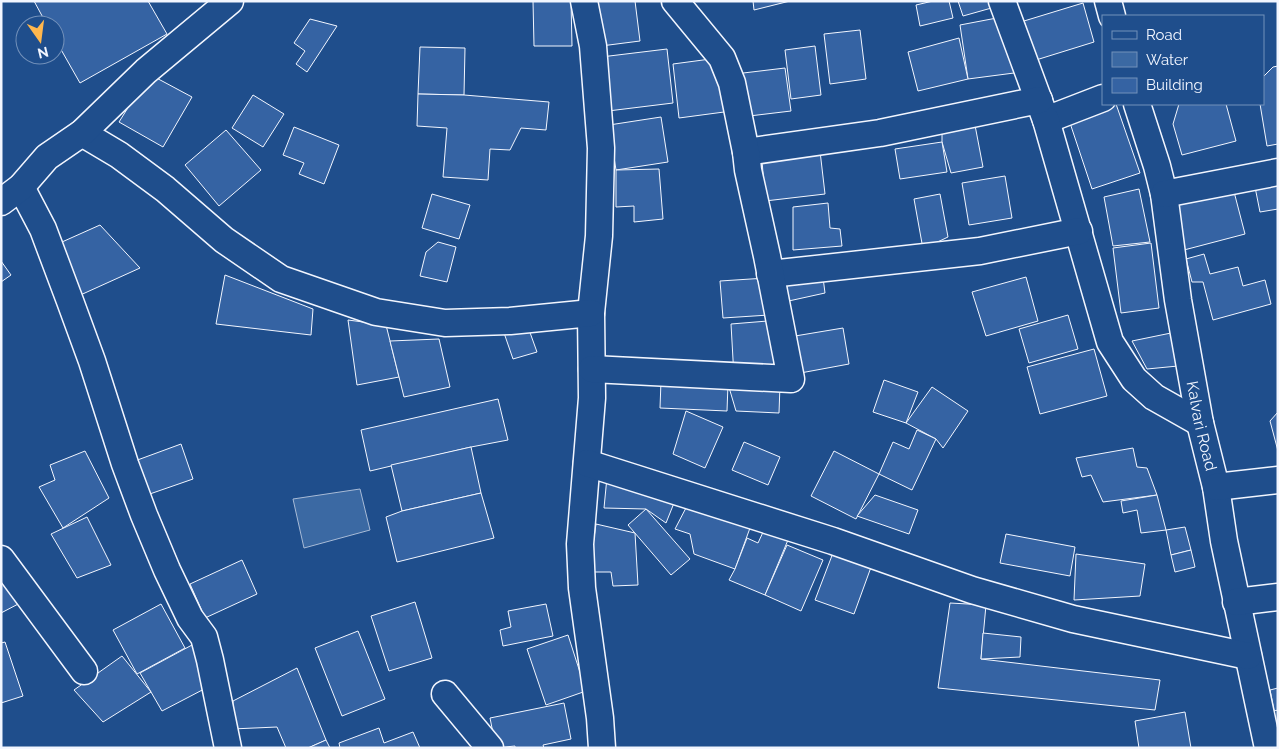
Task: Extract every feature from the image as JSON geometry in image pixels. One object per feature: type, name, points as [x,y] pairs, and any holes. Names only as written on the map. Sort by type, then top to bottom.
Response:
[{"type":"street","points":[[228,748],[204,637],[190,618],[140,506],[92,361],[43,229],[11,195],[47,157],[82,132],[146,71],[230,1]]},
{"type":"street","points":[[584,1],[593,46],[601,148],[599,236],[591,313],[592,398],[580,544],[582,588],[600,718],[602,748]]},
{"type":"street","points":[[592,368],[791,379],[732,83],[722,58],[676,1]]},
{"type":"street","points":[[1002,1],[1043,110],[1110,342],[1134,380],[1154,398],[1200,424]]},
{"type":"street","points":[[1108,1],[1112,15]]},
{"type":"street","points":[[746,152],[1043,110],[1102,98]]},
{"type":"street","name":"Kalvari Road","points":[[1137,105],[1164,194],[1178,300],[1200,424],[1216,488],[1236,602],[1268,748]]},
{"type":"street","points":[[82,132],[119,155],[165,189],[224,240],[281,279],[376,312],[446,323],[510,321],[591,313]]},
{"type":"street","points":[[1164,194],[1278,172]]},
{"type":"street","points":[[770,274],[980,251],[1079,231]]},
{"type":"street","points":[[587,463],[833,541],[972,590],[1073,620],[1248,656]]},
{"type":"street","points":[[1216,488],[1278,480]]},
{"type":"street","points":[[1,558],[84,671]]},
{"type":"street","points":[[1236,602],[1278,598]]},
{"type":"street","points":[[445,694],[490,748]]},
{"type":"water","points":[[360,489],[370,530],[304,548],[293,499]]},
{"type":"building","points":[[34,1],[148,1],[167,34],[80,83],[65,57],[65,15],[42,15]]},
{"type":"building","points":[[533,1],[571,1],[572,46],[534,46]]},
{"type":"building","points":[[595,1],[635,1],[640,41],[601,46]]},
{"type":"building","points":[[753,1],[790,1],[754,10]]},
{"type":"building","points":[[933,1],[949,1],[953,18],[920,26],[916,5]]},
{"type":"building","points":[[958,1],[993,1],[995,7],[963,16]]},
{"type":"building","points":[[1083,3],[1094,42],[1036,60],[1024,21]]},
{"type":"building","points":[[1002,17],[1014,73],[968,79],[960,25]]},
{"type":"building","points":[[310,19],[337,26],[307,72],[296,64],[305,51],[294,43]]},
{"type":"building","points":[[860,30],[866,79],[830,84],[824,34]]},
{"type":"building","points":[[959,38],[968,79],[918,91],[908,52]]},
{"type":"building","points":[[815,46],[821,95],[791,99],[785,50]]},
{"type":"building","points":[[420,47],[465,48],[464,95],[418,94]]},
{"type":"building","points":[[667,49],[673,103],[608,111],[601,57]]},
{"type":"building","points":[[718,58],[724,112],[679,118],[673,64]]},
{"type":"building","points":[[1278,66],[1278,144],[1267,146],[1260,105],[1264,105],[1264,76],[1273,67]]},
{"type":"building","points":[[785,68],[791,111],[741,117],[735,74]]},
{"type":"building","points":[[149,74],[192,97],[163,147],[119,122]]},
{"type":"building","points":[[418,94],[464,95],[549,102],[546,130],[521,128],[510,150],[490,149],[488,180],[443,177],[447,128],[417,126]]},
{"type":"building","points":[[253,95],[284,114],[263,147],[232,128]]},
{"type":"building","points":[[1105,105],[1116,105],[1140,173],[1092,189],[1068,117]]},
{"type":"building","points":[[1179,105],[1226,105],[1236,141],[1182,155],[1173,124]]},
{"type":"building","points":[[661,117],[668,162],[616,170],[609,125]]},
{"type":"building","points":[[974,120],[983,167],[951,173],[942,142],[942,127]]},
{"type":"building","points":[[294,127],[339,145],[324,184],[299,174],[304,163],[283,155]]},
{"type":"building","points":[[226,130],[261,170],[219,206],[185,165]]},
{"type":"building","points":[[942,142],[947,172],[900,179],[895,149]]},
{"type":"building","points":[[820,151],[825,194],[765,201],[762,160]]},
{"type":"building","points":[[659,169],[663,219],[634,222],[634,206],[616,207],[616,170]]},
{"type":"building","points":[[1005,176],[1012,218],[969,225],[962,183]]},
{"type":"building","points":[[1278,177],[1278,209],[1260,212],[1254,182]]},
{"type":"building","points":[[1232,184],[1245,234],[1184,250],[1171,200]]},
{"type":"building","points":[[1139,189],[1150,242],[1113,246],[1104,197]]},
{"type":"building","points":[[432,194],[470,205],[459,239],[422,228]]},
{"type":"building","points":[[940,194],[948,237],[923,249],[914,199]]},
{"type":"building","points":[[828,203],[830,228],[840,229],[842,246],[793,250],[793,207]]},
{"type":"building","points":[[100,225],[140,268],[76,297],[53,246]]},
{"type":"building","points":[[438,242],[456,247],[447,282],[420,276],[426,252]]},
{"type":"building","points":[[1151,243],[1159,308],[1121,313],[1113,248]]},
{"type":"building","points":[[1204,254],[1210,274],[1238,267],[1243,286],[1265,280],[1271,304],[1213,320],[1203,282],[1192,282],[1186,259]]},
{"type":"building","points":[[1,261],[11,275],[1,282]]},
{"type":"building","points":[[821,262],[825,293],[775,304],[776,268]]},
{"type":"building","points":[[225,275],[313,309],[311,335],[216,324]]},
{"type":"building","points":[[1026,277],[1038,321],[986,336],[972,292]]},
{"type":"building","points":[[766,278],[769,315],[723,318],[720,281]]},
{"type":"building","points":[[1068,315],[1078,349],[1029,363],[1019,329]]},
{"type":"building","points":[[348,320],[386,325],[399,377],[357,385]]},
{"type":"building","points":[[780,320],[784,374],[734,377],[731,324]]},
{"type":"building","points":[[528,327],[537,352],[513,359],[503,330]]},
{"type":"building","points":[[843,328],[849,364],[795,374],[789,337]]},
{"type":"building","points":[[1171,333],[1178,366],[1147,369],[1132,341]]},
{"type":"building","points":[[439,339],[450,387],[404,397],[390,341]]},
{"type":"building","points":[[1094,349],[1107,396],[1040,414],[1027,367]]},
{"type":"building","points":[[884,380],[918,392],[906,423],[873,412]]},
{"type":"building","points":[[661,381],[728,384],[727,411],[660,408]]},
{"type":"building","points":[[728,384],[780,385],[779,413],[736,411]]},
{"type":"building","points":[[932,387],[968,411],[943,448],[936,439],[906,423]]},
{"type":"building","points":[[498,399],[508,440],[370,471],[361,430]]},
{"type":"building","points":[[686,411],[723,427],[705,468],[673,454]]},
{"type":"building","points":[[1278,412],[1278,451],[1270,421]]},
{"type":"building","points":[[917,430],[936,439],[912,490],[879,474],[893,442],[909,449]]},
{"type":"building","points":[[744,442],[780,457],[768,485],[732,470]]},
{"type":"building","points":[[181,444],[193,479],[144,496],[132,462]]},
{"type":"building","points":[[471,447],[481,493],[402,511],[391,465]]},
{"type":"building","points":[[1133,448],[1137,467],[1147,468],[1157,495],[1103,502],[1091,475],[1082,477],[1076,458]]},
{"type":"building","points":[[85,451],[109,498],[63,528],[39,487],[55,480],[50,465]]},
{"type":"building","points":[[834,451],[879,474],[856,519],[811,496]]},
{"type":"building","points":[[607,477],[674,503],[666,523],[646,509],[604,508]]},
{"type":"building","points":[[481,493],[494,538],[397,562],[386,517],[402,511]]},
{"type":"building","points":[[875,495],[918,510],[909,534],[857,516]]},
{"type":"building","points":[[1157,495],[1166,530],[1141,533],[1137,510],[1123,513],[1121,501]]},
{"type":"building","points":[[688,504],[750,528],[735,569],[694,554],[690,534],[675,529]]},
{"type":"building","points":[[646,509],[690,559],[671,575],[628,525]]},
{"type":"building","points":[[87,517],[111,565],[77,578],[51,534]]},
{"type":"building","points":[[596,524],[635,533],[638,585],[613,586],[611,572],[589,572]]},
{"type":"building","points":[[1185,527],[1191,550],[1171,555],[1166,530]]},
{"type":"building","points":[[764,530],[788,540],[765,595],[729,580],[747,538],[758,543]]},
{"type":"building","points":[[1006,534],[1075,547],[1070,576],[1000,563]]},
{"type":"building","points":[[787,545],[823,560],[801,611],[765,595]]},
{"type":"building","points":[[836,545],[874,559],[854,614],[815,600]]},
{"type":"building","points":[[1191,550],[1195,567],[1175,572],[1171,555]]},
{"type":"building","points":[[1076,554],[1145,564],[1140,596],[1074,600]]},
{"type":"building","points":[[242,560],[257,594],[205,618],[190,584]]},
{"type":"building","points":[[1,565],[22,602],[1,613]]},
{"type":"building","points":[[415,602],[432,658],[389,671],[371,616]]},
{"type":"building","points":[[950,603],[986,605],[981,659],[1160,680],[1155,710],[938,688]]},
{"type":"building","points":[[161,604],[185,648],[137,674],[113,630]]},
{"type":"building","points":[[546,604],[553,636],[503,646],[500,630],[511,627],[508,611]]},
{"type":"building","points":[[358,631],[385,699],[342,716],[315,648]]},
{"type":"building","points":[[983,633],[1021,637],[1020,657],[981,659]]},
{"type":"building","points":[[568,635],[586,691],[546,705],[527,649]]},
{"type":"building","points":[[5,642],[23,696],[1,703],[1,643]]},
{"type":"building","points":[[192,645],[205,663],[208,687],[162,711],[140,673]]},
{"type":"building","points":[[122,656],[151,692],[103,722],[74,690]]},
{"type":"building","points":[[297,668],[326,740],[308,748],[286,748],[277,727],[232,729],[233,701]]},
{"type":"building","points":[[1278,688],[1278,710],[1274,711],[1270,690]]},
{"type":"building","points":[[564,703],[571,739],[543,745],[544,748],[515,748],[515,746],[496,748],[490,718]]},
{"type":"building","points":[[1185,712],[1191,748],[1139,748],[1135,721]]},
{"type":"building","points":[[379,728],[384,743],[413,732],[420,748],[340,748],[339,743]]},
{"type":"building","points":[[326,740],[330,748],[308,748]]}]
